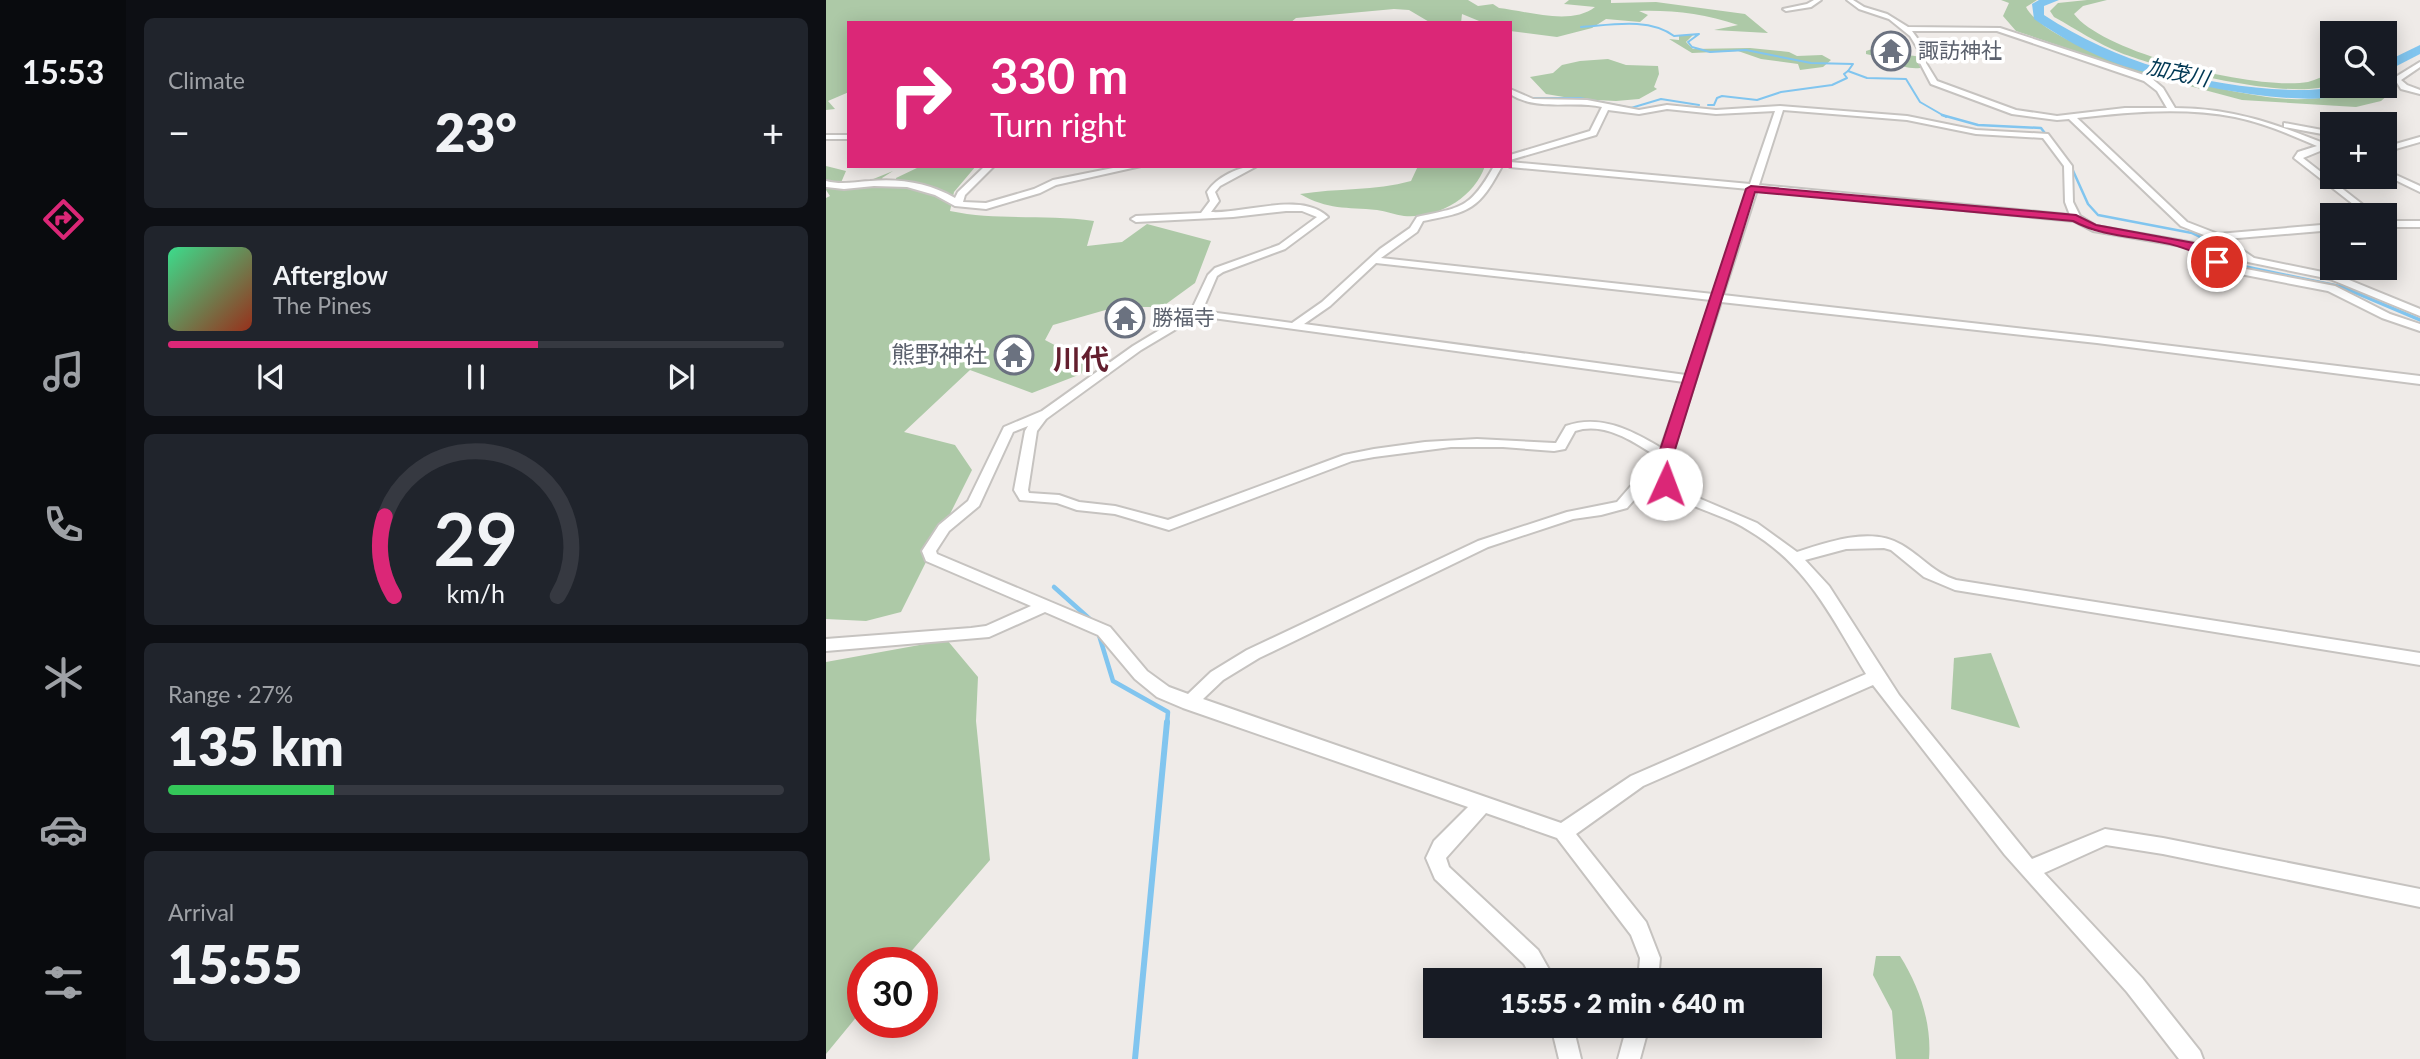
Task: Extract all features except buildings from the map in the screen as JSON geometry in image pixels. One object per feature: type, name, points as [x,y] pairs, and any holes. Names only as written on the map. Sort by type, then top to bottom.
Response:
[{"type":"street","points":[[1786,9],[1809,6],[1818,0]]},
{"type":"street","points":[[1850,0],[1864,0]]},
{"type":"street","points":[[1850,0],[1860,8],[1886,16],[1904,29],[1922,47],[1925,56],[1923,63],[1934,82],[2015,112],[2072,117],[2125,110],[2172,108],[2237,115],[2272,125],[2320,144]]},
{"type":"street","points":[[1929,30],[1934,26],[1946,25]]},
{"type":"street","points":[[1904,29],[1979,27],[2008,31],[2147,79],[2160,90],[2172,108]]},
{"type":"street","points":[[2420,64],[2397,80],[2404,87],[2420,92]]},
{"type":"street","points":[[1512,92],[1521,98],[1592,101],[1639,112],[1667,107],[1716,112],[1780,108],[1926,120],[1976,132],[2045,136],[2068,166],[2069,202],[2076,218]]},
{"type":"street","points":[[1512,157],[1593,133],[1603,109],[1613,108]]},
{"type":"street","points":[[1666,484],[1665,456],[1751,189],[1780,108]]},
{"type":"street","points":[[2072,117],[2168,212],[2184,224],[2217,237],[2251,260],[2333,277],[2420,313]]},
{"type":"street","points":[[2272,125],[2320,132]]},
{"type":"street","points":[[826,137],[847,137]]},
{"type":"street","points":[[2397,146],[2420,139]]},
{"type":"street","points":[[2320,150],[2301,153],[2298,158],[2320,175]]},
{"type":"street","points":[[1512,164],[2076,218],[2093,228],[2190,245],[2201,249],[2217,262],[2244,272],[2331,288],[2386,316],[2420,328]]},
{"type":"street","points":[[957,203],[961,194],[988,168]]},
{"type":"street","points":[[826,184],[840,189],[874,183],[917,186],[933,189],[957,203],[986,206],[1037,191],[1053,183],[1127,168]]},
{"type":"street","points":[[1210,215],[1205,214],[1215,201],[1211,192],[1217,184],[1249,168]]},
{"type":"street","points":[[1294,326],[1326,304],[1375,260],[1414,230],[1420,219],[1458,212],[1476,199],[1483,193],[1497,168]]},
{"type":"street","points":[[2397,178],[2420,189]]},
{"type":"street","points":[[2338,189],[2356,203]]},
{"type":"street","points":[[1136,219],[1295,208],[1318,212],[1323,217],[1282,247],[1219,270],[1213,275],[1196,313],[1137,348],[1097,380],[1040,418],[1008,430],[974,503],[944,528],[929,551],[931,557],[1104,631],[1141,675],[1163,692],[1563,832],[1639,929],[1650,958],[1649,968]]},
{"type":"street","points":[[2397,224],[2420,224]]},
{"type":"street","points":[[2217,237],[2320,228]]},
{"type":"street","points":[[1375,260],[2420,380]]},
{"type":"street","points":[[1196,313],[1691,379]]},
{"type":"street","points":[[1040,418],[1031,431],[1021,490],[1025,497],[1059,499],[1077,506],[1115,510],[1169,525],[1349,458],[1379,451],[1504,442],[1554,447],[1561,446],[1570,429],[1583,425],[1631,434],[1665,456]]},
{"type":"street","points":[[1189,703],[1217,676],[1253,653],[1483,544],[1572,515],[1622,505],[1635,490],[1648,482],[1666,484],[1694,503],[1749,524],[1795,558],[1834,600],[1875,677],[2029,870],[2119,966],[2192,1059]]},
{"type":"street","points":[[1795,558],[1816,550],[1868,541],[1887,543],[1933,578],[1955,585],[2420,659]]},
{"type":"street","points":[[826,645],[989,631],[1045,606]]},
{"type":"street","points":[[1563,832],[1637,781],[1875,677]]},
{"type":"street","points":[[1482,805],[1441,847],[1436,858],[1442,873],[1531,957],[1538,968]]},
{"type":"street","points":[[2029,870],[2105,838],[2163,846],[2420,898]]},
{"type":"street","points":[[1565,1038],[1570,1059]]},
{"type":"street","points":[[1629,1059],[1635,1038]]},
{"type":"green space","points":[[826,0],[1468,0],[1478,6],[1493,4],[1499,8],[1535,14],[1574,16],[1595,7],[1564,4],[1569,0],[1611,0],[1611,3],[1656,2],[1745,14],[1768,33],[1714,30],[1738,25],[1701,15],[1652,11],[1639,11],[1648,15],[1640,22],[1606,19],[1592,28],[1557,37],[1512,31],[1512,21],[1479,21],[1462,14],[1461,21],[1428,21],[1409,10],[1394,9],[1296,18],[1292,21],[847,21],[847,93],[828,101],[835,109],[826,110]]},
{"type":"green space","points":[[2001,0],[2037,0],[2026,7],[2042,24],[2068,40],[2102,55],[2180,79],[2276,98],[2384,98],[2356,107],[2242,100],[2137,72],[2016,31],[2003,16],[2009,3]]},
{"type":"green space","points":[[2107,0],[2083,6],[2074,14],[2091,29],[2116,43],[2148,55],[2220,75],[2255,81],[2308,82],[2320,77],[2320,87],[2289,89],[2260,86],[2196,75],[2140,60],[2095,41],[2054,17],[2050,11],[2058,3]]},
{"type":"green space","points":[[1694,34],[1686,42],[1693,49],[1750,48],[1789,52],[1797,56],[1822,55],[1831,60],[1823,67],[1800,70],[1798,64],[1761,59],[1738,51],[1692,53],[1669,39],[1679,40],[1679,36]]},
{"type":"green space","points":[[1878,47],[1879,51],[1922,57],[1920,68],[1906,67],[1866,54],[1866,51]]},
{"type":"green space","points":[[1608,59],[1626,65],[1658,66],[1659,74],[1654,87],[1657,89],[1639,99],[1576,99],[1546,94],[1530,77],[1553,73],[1562,65]]},
{"type":"green space","points":[[826,166],[846,171],[840,185],[861,184],[893,171],[882,178],[885,184],[897,185],[896,178],[917,168],[974,168],[954,192],[950,211],[986,216],[1094,221],[1087,246],[1122,242],[1147,224],[1211,241],[1195,283],[1162,307],[1116,307],[1053,325],[1045,340],[1087,362],[1081,374],[1032,393],[970,370],[904,432],[955,445],[972,470],[901,612],[866,621],[826,619],[826,198],[830,196],[826,190]]},
{"type":"green space","points":[[1417,168],[1484,168],[1463,197],[1441,210],[1417,216],[1328,205],[1300,194],[1384,186],[1411,181]]},
{"type":"green space","points":[[947,640],[978,677],[976,721],[990,860],[915,947],[847,947],[847,1028],[826,1054],[826,662]]},
{"type":"green space","points":[[1991,653],[2020,728],[1951,709],[1954,658]]},
{"type":"green space","points":[[1876,956],[1900,956],[1907,968],[1923,1005],[1929,1059],[1896,1059],[1892,1011],[1873,975]]},
{"type":"waterway","name":"加茂川","points":[[2053,0],[2038,4],[2038,16],[2090,47],[2123,61],[2172,75],[2241,88],[2320,93]]},
{"type":"waterway","points":[[1581,27],[1641,24],[1653,26],[1674,36],[1699,34],[1688,42],[1692,47],[1710,52],[1746,50],[1811,63],[1853,64],[1848,71]]},
{"type":"waterway","name":"加茂川","points":[[2397,61],[2420,49]]},
{"type":"waterway","points":[[1708,105],[1714,105],[1717,98],[1722,96],[1757,100],[1781,92],[1832,85],[1847,78],[1844,74],[1848,71]]},
{"type":"waterway","points":[[1848,71],[1867,78],[1906,79],[1920,102],[1943,115]]},
{"type":"waterway","points":[[1528,98],[1580,98],[1631,108],[1661,99],[1699,105]]},
{"type":"waterway","points":[[1943,115],[1978,125],[2041,128],[2047,136]]},
{"type":"waterway","points":[[2070,164],[2088,204],[2098,215],[2192,233],[2246,267]]},
{"type":"waterway","points":[[2246,267],[2342,287],[2420,320]]},
{"type":"waterway","points":[[2246,267],[2250,269]]},
{"type":"waterway","points":[[1054,587],[1092,621]]},
{"type":"waterway","points":[[1099,635],[1113,681],[1168,712],[1167,724]]},
{"type":"waterway","points":[[1135,1059],[1167,722]]},
{"type":"place","name":"諏訪神社","points":[[1891,51]]},
{"type":"place","name":"勝福寺","points":[[1125,318]]},
{"type":"place","name":"熊野神社","points":[[1014,355]]},
{"type":"district","name":"川代","points":[[1081,359]]},
{"type":"route","points":[[1666,484],[1665,456],[1751,189],[2076,218],[2093,228],[2190,245],[2201,249],[2217,262]]}]
